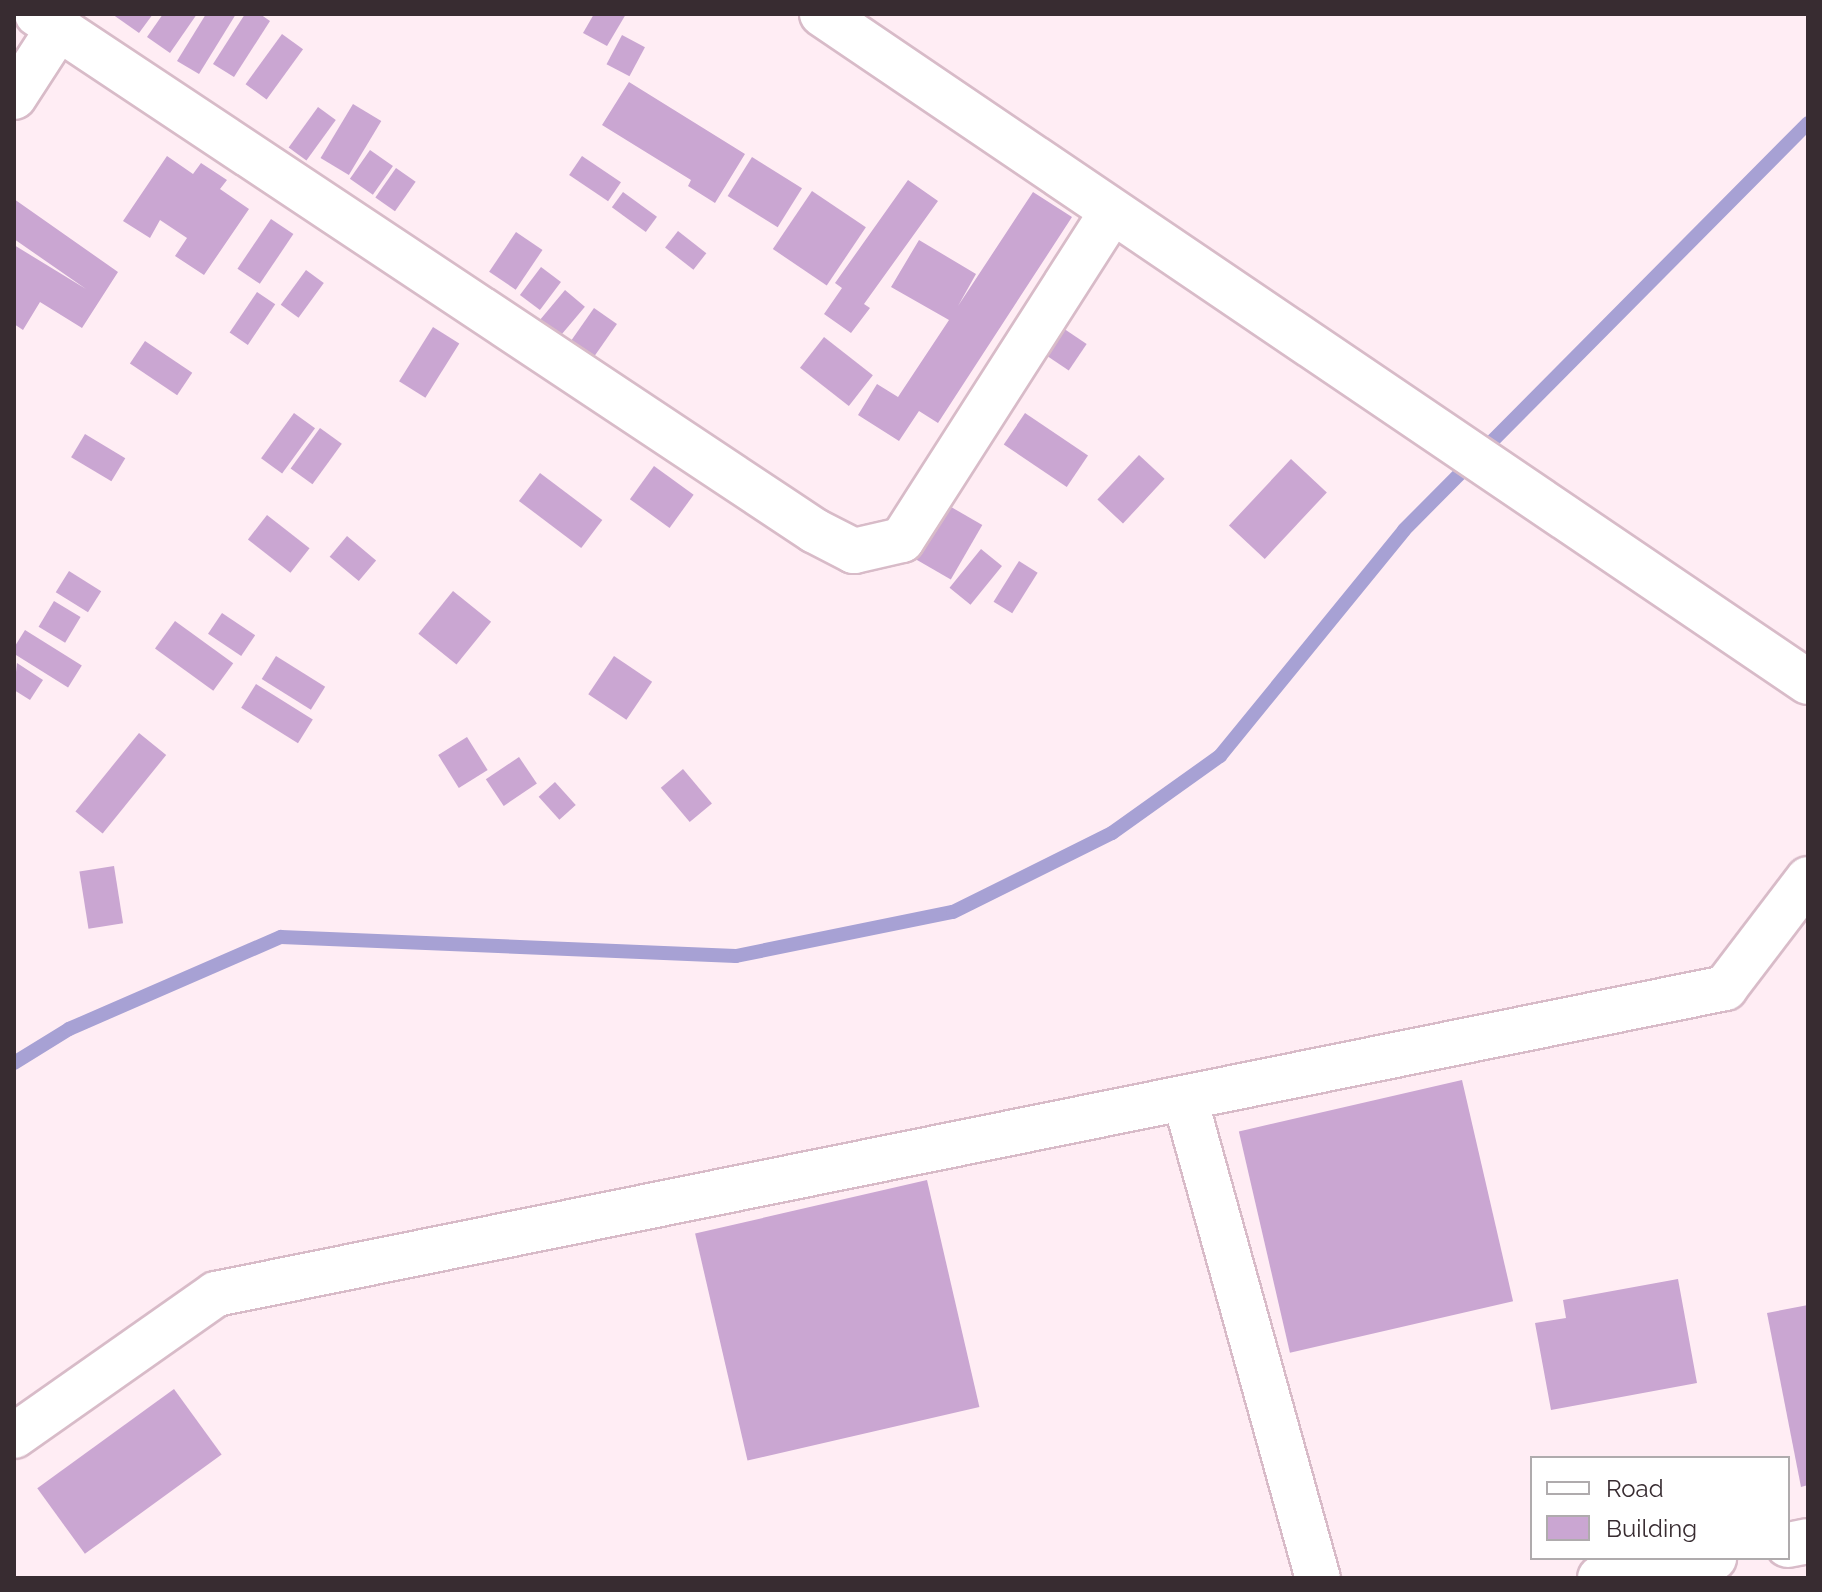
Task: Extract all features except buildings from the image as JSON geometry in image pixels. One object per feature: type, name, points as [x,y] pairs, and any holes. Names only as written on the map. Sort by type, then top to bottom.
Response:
[{"type":"street","points":[[822,14],[1404,409],[1531,491],[1808,682]]},
{"type":"street","points":[[14,97],[48,21],[815,531],[854,551],[902,540],[1112,211]]},
{"type":"street","points":[[14,1436],[216,1294],[1725,988],[1808,879]]},
{"type":"street","points":[[1185,1099],[1318,1578]]},
{"type":"street","points":[[1600,1578],[1703,1560]]},
{"type":"waterway","points":[[14,1063],[69,1029],[281,937],[736,956],[953,912],[1112,833],[1220,756],[1404,530],[1808,123]]}]
